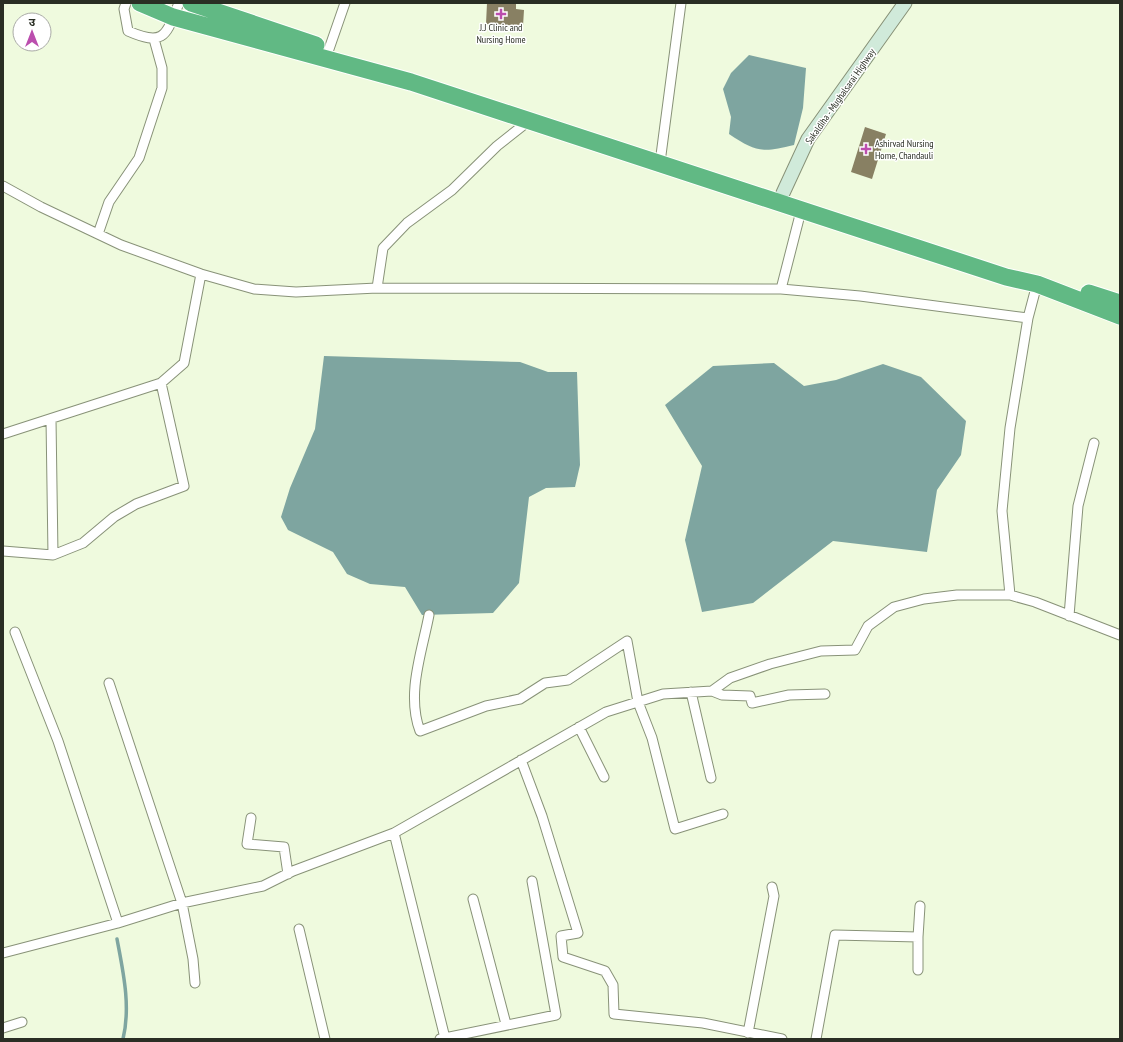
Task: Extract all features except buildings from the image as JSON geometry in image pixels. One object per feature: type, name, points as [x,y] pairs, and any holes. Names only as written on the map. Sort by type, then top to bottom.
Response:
[{"type":"highway","points":[[140,3],[176,10],[411,82],[803,206],[1120,303]]},
{"type":"highway","points":[[191,3],[329,49],[420,75],[538,112],[661,155],[782,193],[803,206],[1006,277],[1037,284],[1120,316]]},
{"type":"street","points":[[126,3],[124,10],[128,31],[154,40]]},
{"type":"street","points":[[329,49],[345,3]]},
{"type":"street","points":[[661,155],[680,3]]},
{"type":"street","name":"Sakaldiha - Mughalsarai Highway","points":[[782,193],[808,139],[905,3]]},
{"type":"street","points":[[154,40],[167,32],[176,10]]},
{"type":"street","points":[[98,234],[109,202],[139,158],[162,88],[162,68],[154,40]]},
{"type":"street","points":[[377,288],[383,248],[407,223],[452,190],[497,146],[530,120]]},
{"type":"street","points":[[3,186],[41,207],[120,246],[201,274],[254,289],[296,292],[377,288],[781,289],[860,296],[1028,318]]},
{"type":"street","points":[[781,289],[803,206]]},
{"type":"street","points":[[3,434],[161,383],[184,363],[201,274]]},
{"type":"street","points":[[1010,595],[1002,511],[1010,428],[1028,318],[1037,284]]},
{"type":"street","points":[[3,551],[53,555],[83,543],[114,517],[136,504],[184,486],[161,383]]},
{"type":"street","points":[[51,419],[53,555]]},
{"type":"street","points":[[1069,616],[1078,506],[1094,443]]},
{"type":"street","points":[[712,691],[730,678],[770,664],[821,651],[855,650],[868,626],[894,607],[931,598],[956,595],[1010,595],[1035,602],[1120,635]]},
{"type":"street","points":[[429,615],[415,685],[414,716],[420,730],[486,706],[520,699],[545,683],[568,680],[627,641],[638,702],[652,738],[675,829],[723,814]]},
{"type":"street","points":[[15,632],[58,741],[118,923]]},
{"type":"street","points":[[109,683],[182,903],[193,959],[195,984]]},
{"type":"street","points":[[3,953],[118,923],[182,903],[263,886],[288,874],[394,833],[606,712],[663,694],[712,691],[722,695],[750,696],[752,703],[789,695],[825,694]]},
{"type":"street","points":[[691,692],[711,778]]},
{"type":"street","points":[[579,727],[604,777]]},
{"type":"street","points":[[521,760],[542,816],[578,933],[561,936],[563,957],[605,971],[613,985],[614,1014],[704,1023],[782,1039]]},
{"type":"street","points":[[251,818],[247,844],[284,847],[288,874]]},
{"type":"street","points":[[394,833],[443,1038],[506,1024],[556,1016],[532,881]]},
{"type":"street","points":[[748,1033],[774,896],[772,887]]},
{"type":"street","points":[[474,899],[506,1024]]},
{"type":"street","points":[[918,970],[920,906]]},
{"type":"street","points":[[299,929],[325,1039]]},
{"type":"street","points":[[816,1039],[835,935],[918,937]]},
{"type":"street","points":[[3,1028],[22,1022]]},
{"type":"water","points":[[749,55],[806,68],[803,108],[794,145],[766,150],[753,148],[729,134],[731,117],[723,89],[731,73]]},
{"type":"water","points":[[324,356],[520,362],[548,372],[577,372],[580,465],[575,487],[546,488],[529,497],[519,583],[493,613],[422,615],[405,587],[370,584],[347,574],[333,552],[288,530],[281,517],[290,488],[315,429]]},
{"type":"water","points":[[774,363],[804,386],[836,380],[883,364],[921,377],[966,421],[961,455],[937,490],[927,552],[833,541],[753,603],[702,612],[685,540],[702,466],[665,405],[713,366]]},
{"type":"waterway","points":[[117,939],[124,976],[126,1001],[123,1039]]},
{"type":"place","name":"J.J Clinic and Nursing Home","points":[[501,14]]},
{"type":"place","name":"Ashirvad Nursing Home, Chandauli","points":[[866,149]]}]
